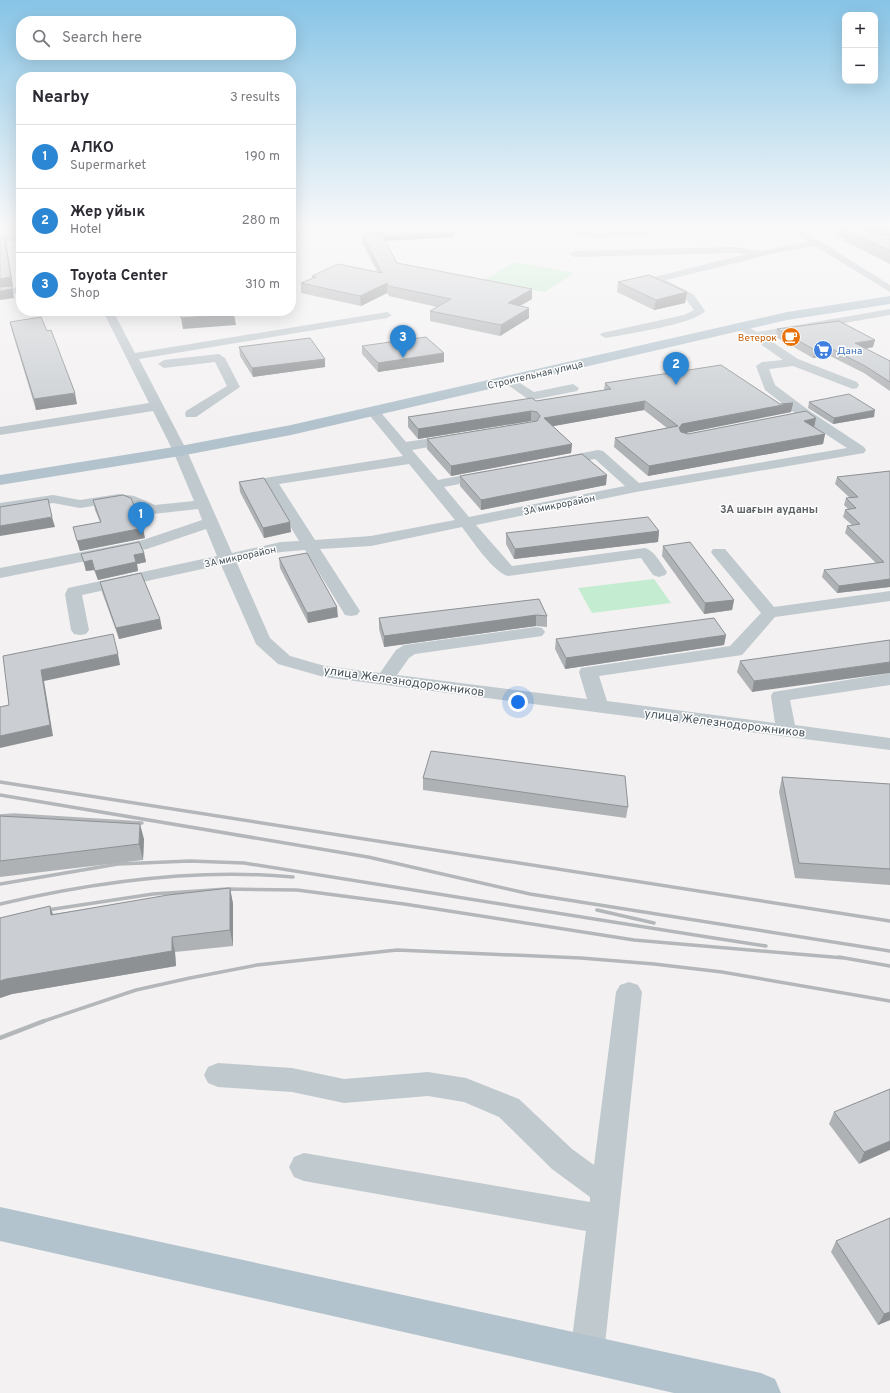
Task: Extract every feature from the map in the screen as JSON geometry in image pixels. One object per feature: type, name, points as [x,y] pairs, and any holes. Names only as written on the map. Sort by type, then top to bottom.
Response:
[{"type":"main road","name":"Строительная улица","points":[[0,480],[180,451],[291,430],[787,316],[890,300]]},
{"type":"main road","points":[[0,1224],[761,1393]]},
{"type":"street","points":[[0,292],[10,291]]},
{"type":"street","points":[[606,335],[687,318],[700,311],[690,297],[679,291]]},
{"type":"street","points":[[756,334],[890,312]]},
{"type":"street","points":[[134,362],[236,334],[387,315]]},
{"type":"street","name":"улица Железнодорожников","points":[[111,316],[180,451],[262,640],[284,660],[324,671],[890,744]]},
{"type":"street","points":[[742,326],[756,334],[794,362],[853,385]]},
{"type":"street","points":[[134,362],[219,358],[234,387],[191,414]]},
{"type":"street","name":"3А микрорайон","points":[[80,630],[73,594],[74,592],[143,576],[308,543],[349,544],[636,488],[859,450],[806,415],[769,388],[762,366],[794,362]]},
{"type":"street","points":[[508,380],[532,396],[573,388]]},
{"type":"street","points":[[0,431],[157,406]]},
{"type":"street","points":[[372,411],[508,570],[645,553],[659,572]]},
{"type":"street","points":[[791,418],[806,415]]},
{"type":"street","points":[[351,611],[270,481],[407,453],[463,438]]},
{"type":"street","points":[[551,463],[598,454],[636,488]]},
{"type":"street","points":[[434,485],[496,473]]},
{"type":"street","points":[[0,508],[53,500],[80,504],[119,498],[129,499],[153,510],[202,504]]},
{"type":"street","points":[[0,572],[147,544],[210,522]]},
{"type":"street","points":[[719,552],[770,613]]},
{"type":"street","points":[[599,707],[588,672],[736,651],[770,613],[890,596]]},
{"type":"street","points":[[385,679],[401,655],[410,649],[536,632]]},
{"type":"street","points":[[786,731],[780,696],[890,679]]},
{"type":"street","points":[[587,1354],[629,992]]},
{"type":"street","points":[[218,1075],[292,1080],[344,1091],[428,1084],[466,1090],[509,1108],[562,1159],[605,1205]]},
{"type":"street","points":[[304,1167],[605,1205]]},
{"type":"green space","points":[[654,579],[671,603],[592,613],[578,588]]},
{"type":"building","points":[[337,291],[370,291],[360,296]]},
{"type":"building","points":[[413,291],[529,291],[508,303],[529,308],[501,325],[430,311],[451,299]]},
{"type":"building","points":[[637,291],[687,292],[656,300]]},
{"type":"building","points":[[181,316],[208,316],[181,318]]},
{"type":"building","points":[[41,317],[47,331],[51,330],[75,393],[34,399],[10,322]]},
{"type":"building","points":[[839,321],[875,340],[855,343],[890,361],[890,382],[865,366],[830,348],[815,350],[777,329]]},
{"type":"building","points":[[426,337],[444,353],[378,363],[362,346]]},
{"type":"building","points":[[310,338],[325,359],[252,368],[239,347]]},
{"type":"building","points":[[721,365],[780,404],[793,403],[682,424],[679,428],[681,432],[688,434],[806,411],[816,418],[804,421],[825,434],[649,466],[615,438],[678,426],[645,401],[544,418],[572,444],[451,466],[427,439],[537,421],[540,416],[537,412],[531,411],[418,429],[408,417],[532,398],[536,401],[611,389],[605,383]]},
{"type":"building","points":[[849,394],[875,410],[834,418],[809,402]]},
{"type":"building","points":[[582,454],[607,475],[481,500],[460,476]]},
{"type":"building","points":[[890,471],[890,579],[839,586],[824,570],[884,562],[847,526],[860,524],[845,510],[856,508],[846,498],[858,497],[837,477]]},
{"type":"building","points":[[264,478],[290,522],[263,528],[239,482]]},
{"type":"building","points":[[123,495],[131,498],[143,528],[77,541],[73,527],[101,522],[93,500]]},
{"type":"building","points":[[48,499],[52,517],[0,526],[0,507]]},
{"type":"building","points":[[648,517],[659,531],[515,549],[506,533]]},
{"type":"building","points":[[139,542],[144,553],[134,555],[136,562],[95,571],[92,560],[84,562],[81,554]]},
{"type":"building","points":[[690,542],[734,600],[705,603],[663,546]]},
{"type":"building","points":[[307,553],[337,607],[307,613],[279,558]]},
{"type":"building","points":[[141,573],[160,619],[116,628],[100,582]]},
{"type":"building","points":[[539,599],[547,616],[536,615],[384,636],[379,618]]},
{"type":"building","points":[[714,618],[726,635],[566,658],[556,639]]},
{"type":"building","points":[[113,634],[118,654],[41,670],[50,725],[0,736],[0,707],[9,705],[3,656]]},
{"type":"building","points":[[890,640],[890,662],[754,681],[740,661]]},
{"type":"building","points":[[431,751],[625,776],[628,807],[423,778]]},
{"type":"building","points":[[782,777],[890,784],[890,869],[799,863]]},
{"type":"building","points":[[0,816],[140,824],[139,844],[0,861]]},
{"type":"building","points":[[230,888],[230,930],[172,937],[172,951],[0,981],[0,918],[50,906],[51,915],[168,895]]},
{"type":"building","points":[[890,1089],[890,1141],[864,1152],[834,1112]]},
{"type":"building","points":[[890,1218],[890,1312],[884,1314],[836,1241]]},
{"type":"railway","points":[[0,782],[890,921]]},
{"type":"railway","points":[[0,795],[368,857],[530,894],[890,951]]},
{"type":"railway","points":[[0,816],[14,815],[142,823]]},
{"type":"railway","points":[[0,884],[118,864],[190,861],[244,863],[720,939]]},
{"type":"railway","points":[[0,904],[72,889],[146,879],[220,874],[293,877]]},
{"type":"railway","points":[[41,911],[153,894],[227,889],[297,890],[404,904],[634,940],[844,958]]},
{"type":"railway","points":[[597,910],[654,923]]},
{"type":"railway","points":[[714,938],[766,946]]},
{"type":"railway","points":[[41,1022],[136,990],[190,978],[257,965],[397,950],[581,958],[654,964],[722,972],[890,1001]]},
{"type":"railway","points":[[839,957],[890,966]]},
{"type":"railway","points":[[0,1038],[44,1021]]},
{"type":"place","name":"Ветерок","points":[[791,337]]},
{"type":"place","name":"Дана","points":[[823,350]]},
{"type":"place","name":"Toyota Center","points":[[403,358]]},
{"type":"place","name":"Жер уйык","points":[[676,385]]},
{"type":"place","name":"АЛКО","points":[[141,535]]},
{"type":"district","name":"3А шағын ауданы","points":[[769,509]]}]
